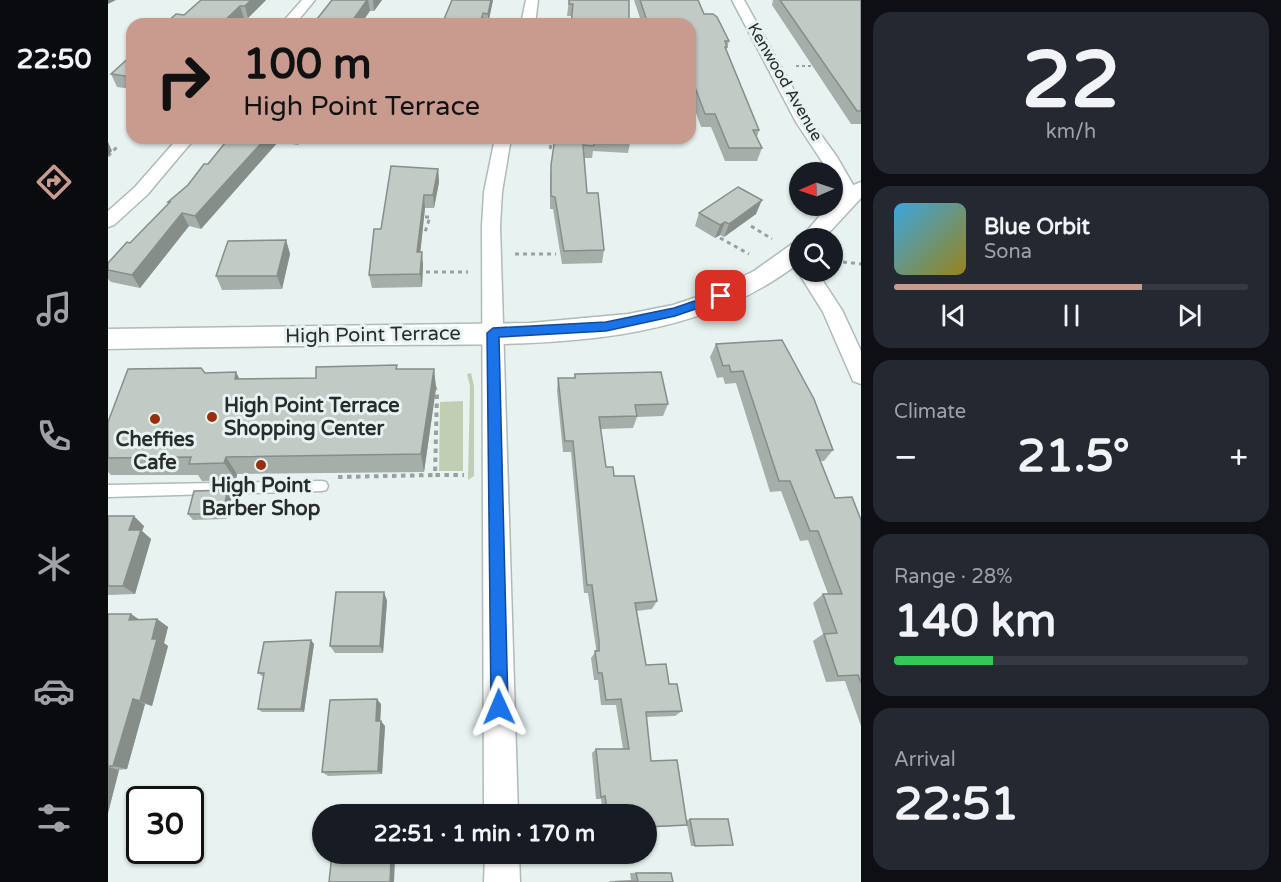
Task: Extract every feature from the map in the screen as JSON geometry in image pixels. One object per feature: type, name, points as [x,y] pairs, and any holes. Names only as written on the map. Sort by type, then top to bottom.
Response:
[{"type":"street","points":[[293,18],[309,0]]},
{"type":"street","points":[[529,18],[532,0]]},
{"type":"street","name":"Kenwood Avenue","points":[[738,0],[804,122],[856,192]]},
{"type":"street","points":[[108,221],[141,191],[182,144]]},
{"type":"street","points":[[501,804],[492,213],[502,144]]},
{"type":"street","name":"High Point Terrace","points":[[825,228],[856,192]]},
{"type":"street","name":"High Point Terrace","points":[[108,339],[493,333],[606,327],[675,312],[746,285],[789,262]]},
{"type":"street","points":[[813,282],[832,310],[861,375]]},
{"type":"street","points":[[502,864],[502,882]]},
{"type":"lane","points":[[108,491],[322,486]]},
{"type":"path","points":[[789,66],[816,66]]},
{"type":"path","points":[[550,149],[551,144]]},
{"type":"path","points":[[108,156],[117,147]]},
{"type":"path","points":[[425,218],[430,217],[425,232]]},
{"type":"path","points":[[751,226],[772,239]]},
{"type":"path","points":[[720,238],[749,254]]},
{"type":"path","points":[[515,254],[556,254]]},
{"type":"path","points":[[843,262],[861,264]]},
{"type":"path","points":[[426,272],[468,272]]},
{"type":"path","points":[[427,383],[432,385],[437,394],[435,475]]},
{"type":"path","points":[[333,477],[464,475]]},
{"type":"green space","points":[[471,373],[474,386],[474,476],[468,480],[470,386],[467,374]]},
{"type":"green space","points":[[463,401],[463,471],[439,471],[440,402]]},
{"type":"building","points":[[201,0],[251,0],[245,6],[240,6],[227,18],[172,18],[176,14],[184,15]]},
{"type":"building","points":[[332,0],[367,0],[354,18],[318,18]]},
{"type":"building","points":[[452,0],[491,0],[488,14],[483,13],[482,18],[444,18]]},
{"type":"building","points":[[569,0],[629,0],[629,18],[572,18],[573,4],[569,4]]},
{"type":"building","points":[[640,0],[698,0],[704,14],[713,14],[717,17],[729,41],[725,41],[727,47],[725,47],[759,130],[753,130],[762,148],[729,148],[715,114],[705,114],[696,90],[696,18],[646,18]]},
{"type":"building","points":[[780,0],[861,0],[861,111],[857,111]]},
{"type":"building","points":[[126,60],[126,76],[111,74]]},
{"type":"building","points":[[224,144],[261,144],[195,216],[182,213],[132,275],[108,270],[108,263],[127,242],[130,243],[170,202],[168,202],[188,185],[204,164],[208,164]]},
{"type":"building","points":[[554,144],[594,144],[594,146],[583,145],[587,193],[598,193],[604,250],[564,251],[555,197],[551,196],[551,165]]},
{"type":"building","points":[[391,166],[438,169],[433,195],[424,195],[417,252],[422,252],[420,274],[369,275],[374,229],[381,229]]},
{"type":"building","points":[[738,187],[762,200],[729,224],[725,222],[720,225],[699,213]]},
{"type":"building","points":[[286,240],[277,276],[216,276],[228,241]]},
{"type":"building","points":[[782,340],[814,399],[833,450],[816,450],[835,498],[852,497],[861,520],[861,683],[858,675],[838,676],[824,634],[837,633],[823,594],[842,594],[818,531],[810,531],[790,481],[779,481],[743,371],[731,372],[729,365],[723,366],[716,344]]},
{"type":"building","points":[[397,365],[396,369],[434,369],[421,454],[226,457],[224,463],[189,464],[191,457],[108,458],[108,422],[128,369],[201,368],[205,373],[236,372],[235,379],[316,378],[316,367]]},
{"type":"building","points":[[661,372],[668,404],[635,405],[637,416],[599,417],[606,467],[613,467],[614,476],[634,476],[657,601],[635,603],[646,665],[666,664],[669,684],[677,684],[682,711],[646,712],[651,761],[677,760],[687,825],[657,826],[657,804],[606,804],[605,796],[601,797],[596,749],[629,749],[621,699],[606,700],[602,673],[598,673],[595,651],[599,651],[599,641],[592,585],[587,585],[573,441],[565,441],[558,378],[575,378],[575,374]]},
{"type":"building","points":[[228,490],[222,514],[188,514],[194,491]]},
{"type":"building","points":[[108,516],[134,516],[129,530],[141,530],[123,586],[108,586]]},
{"type":"building","points":[[336,592],[384,592],[380,646],[330,646]]},
{"type":"building","points":[[108,614],[131,614],[129,620],[157,619],[152,639],[157,639],[140,701],[133,699],[113,766],[108,766]]},
{"type":"building","points":[[311,640],[301,709],[258,709],[264,673],[258,673],[264,642]]},
{"type":"building","points":[[377,699],[376,721],[381,721],[378,771],[322,772],[330,700]]},
{"type":"building","points":[[690,819],[728,819],[733,845],[695,846]]},
{"type":"building","points":[[331,864],[391,864],[390,882],[329,882]]},
{"type":"building","points":[[636,873],[671,873],[673,882],[615,882],[638,881]]},
{"type":"place","name":"High Point Terrace Shopping Center","points":[[212,417]]},
{"type":"place","name":"Cheffies Cafe","points":[[155,419]]},
{"type":"place","name":"High Point Barber Shop","points":[[261,465]]},
{"type":"route","points":[[499,707],[493,333],[606,327],[675,312],[721,296]]}]
